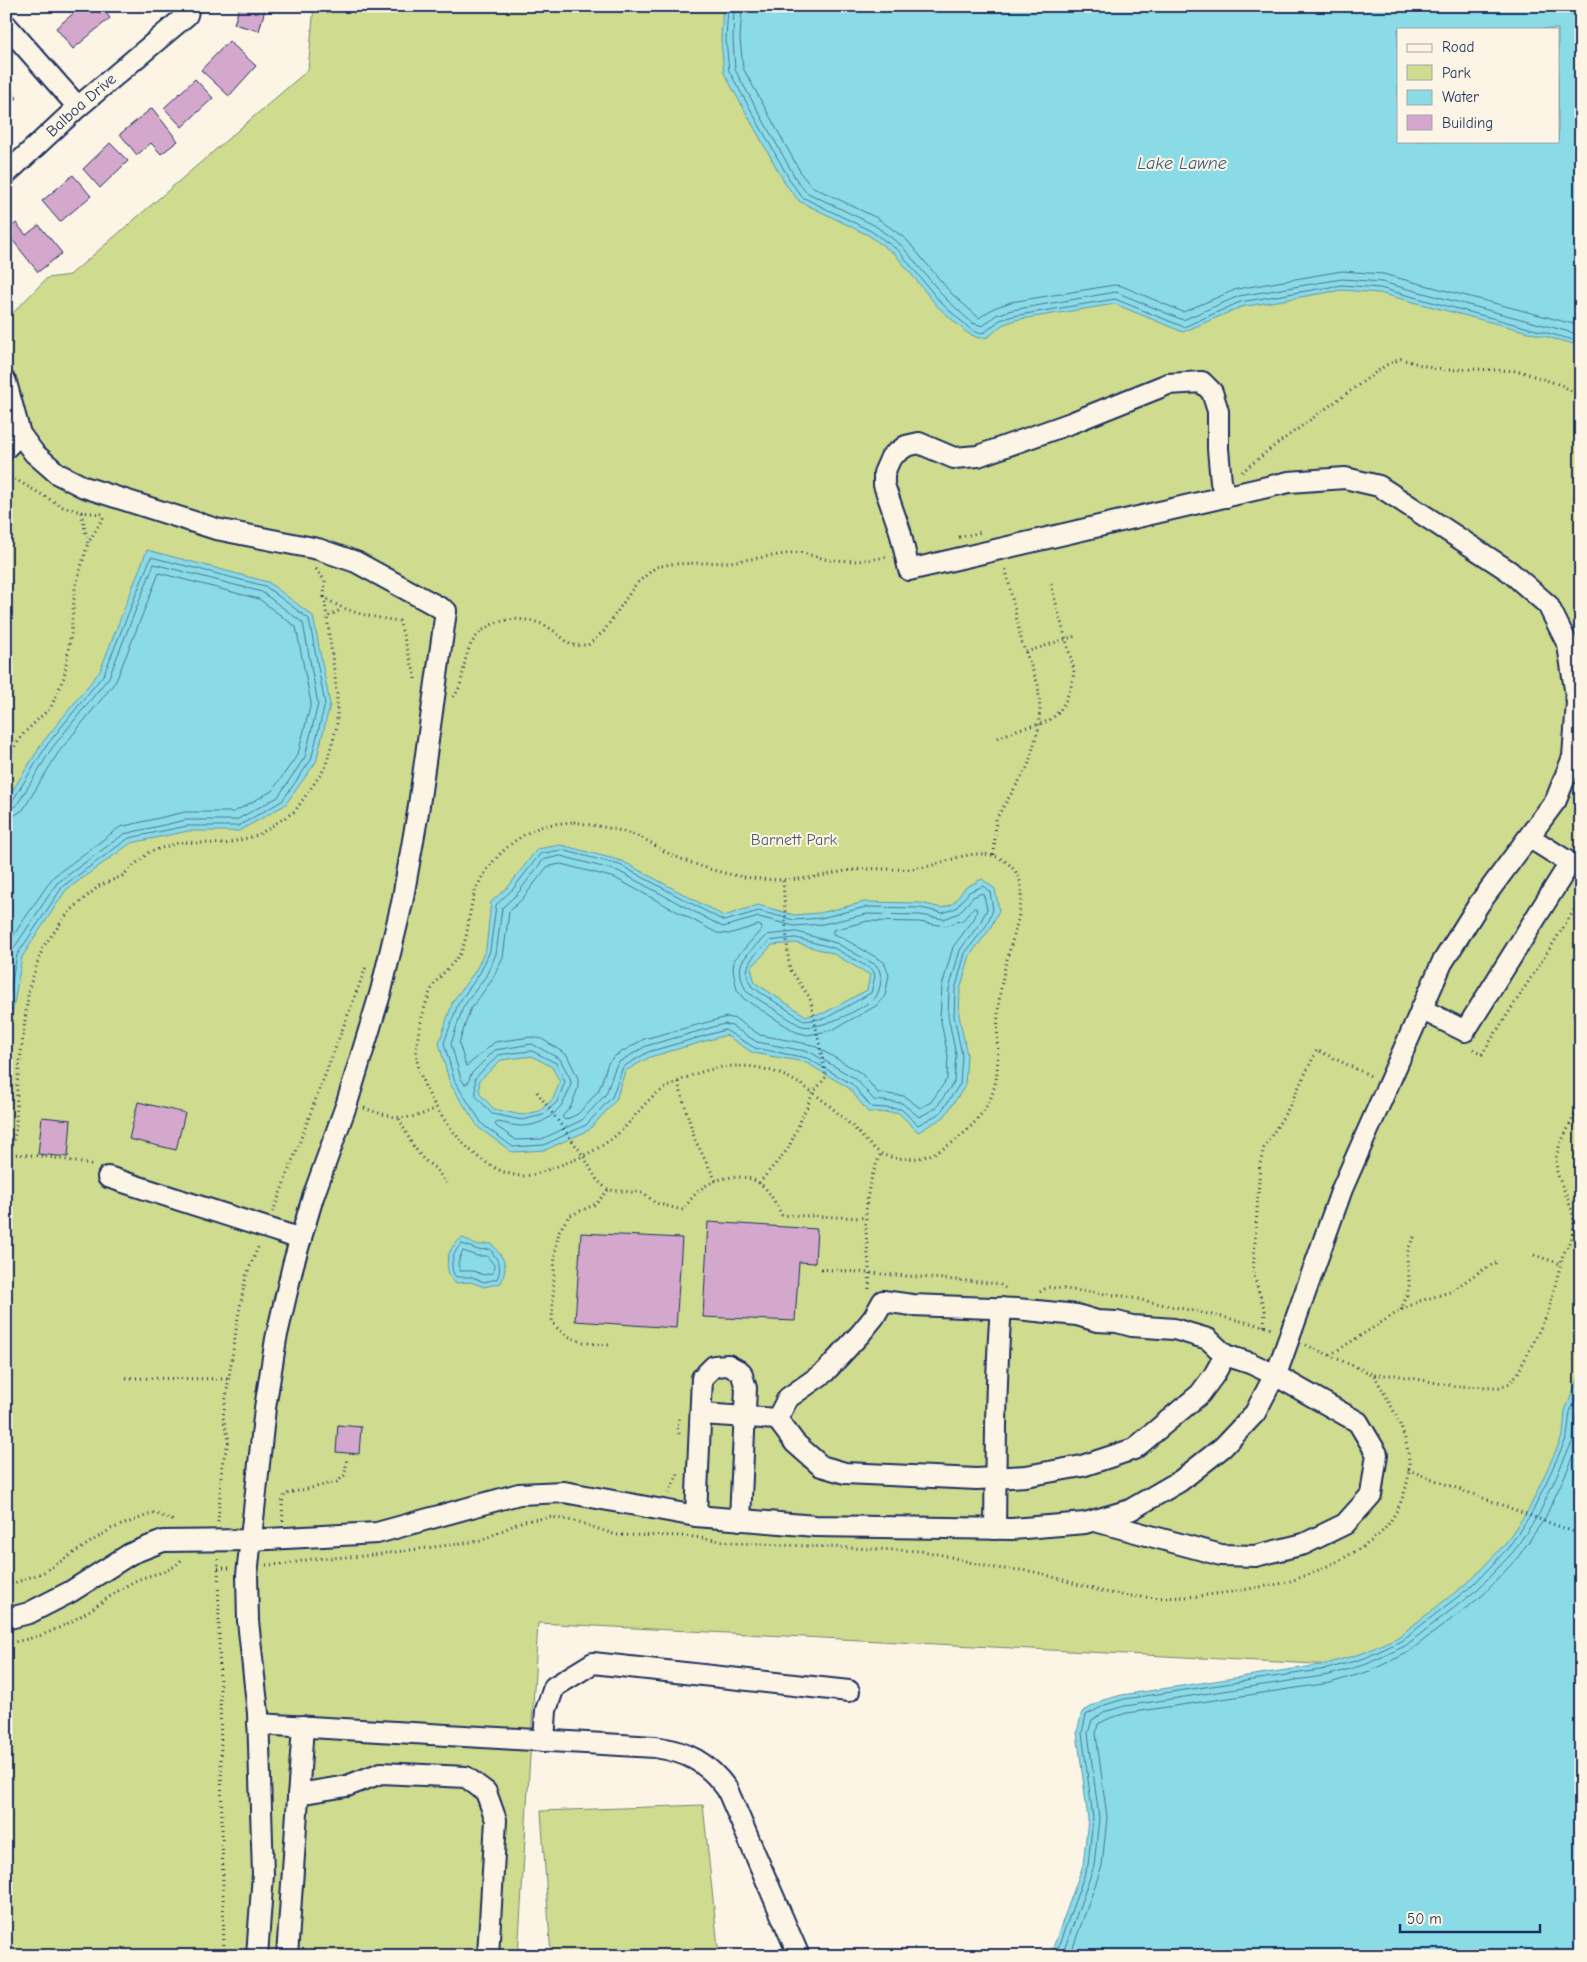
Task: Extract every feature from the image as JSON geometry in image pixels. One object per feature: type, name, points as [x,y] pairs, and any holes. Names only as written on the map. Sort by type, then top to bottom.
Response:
[{"type":"street","name":"Balboa Drive","points":[[6,174],[78,107],[187,15],[189,6]]},
{"type":"street","points":[[6,25],[78,107]]},
{"type":"street","points":[[6,382],[20,434],[34,453],[58,474],[84,487],[216,530],[318,549],[356,562],[446,611],[418,812],[402,903],[381,992],[347,1102],[313,1196],[301,1239],[275,1347],[265,1408],[247,1575],[248,1621],[258,1724],[262,1874],[257,1956]]},
{"type":"street","points":[[6,1619],[29,1613],[70,1592],[130,1554],[163,1541],[214,1532],[250,1540],[377,1533],[518,1494],[564,1492],[696,1516],[740,1520],[815,1526],[1012,1529],[1093,1521],[1130,1510],[1180,1481],[1223,1447],[1255,1414],[1275,1375],[1342,1189],[1442,963],[1479,904],[1556,800],[1573,757],[1577,702],[1568,646],[1548,606],[1509,571],[1379,486],[1345,478],[1223,489],[1002,549],[907,562],[900,531],[884,485],[884,473],[891,457],[906,446],[919,443],[954,458],[978,456],[1071,423],[1168,384],[1202,382],[1212,392],[1218,411],[1218,449],[1223,489]]},
{"type":"street","points":[[6,448],[20,434]]},
{"type":"street","points":[[1422,1009],[1465,1031],[1570,863],[1529,837]]},
{"type":"street","points":[[105,1172],[301,1239]]},
{"type":"street","points":[[777,1419],[788,1398],[826,1372],[874,1317],[883,1301],[912,1305],[1001,1308],[1077,1315],[1097,1321],[1174,1329],[1208,1339],[1225,1356],[1250,1363],[1275,1375],[1358,1422],[1377,1454],[1371,1495],[1345,1524],[1304,1544],[1255,1556],[1221,1555],[1093,1521]]},
{"type":"street","points":[[995,1529],[996,1387],[1001,1308]]},
{"type":"street","points":[[691,1412],[777,1419],[795,1443],[820,1466],[845,1473],[910,1477],[994,1478],[1026,1476],[1082,1466],[1134,1449],[1200,1394],[1225,1356]]},
{"type":"street","points":[[696,1516],[691,1412],[702,1378],[714,1366],[728,1366],[741,1372],[746,1388],[740,1520]]},
{"type":"street","points":[[544,1741],[546,1710],[554,1687],[593,1663],[849,1691]]},
{"type":"street","points":[[258,1724],[655,1747],[673,1750],[696,1759],[716,1774],[726,1789],[799,1956]]},
{"type":"street","points":[[287,1956],[303,1726]]},
{"type":"street","points":[[298,1794],[348,1786],[381,1773],[466,1777],[486,1792],[496,1820],[488,1956]]},
{"type":"path","points":[[1223,489],[1270,449],[1386,365],[1401,359],[1432,368],[1448,370],[1519,371],[1561,385],[1581,396]]},
{"type":"path","points":[[6,474],[63,507],[81,512],[113,515]]},
{"type":"path","points":[[81,512],[88,544]]},
{"type":"path","points":[[6,759],[24,733],[51,707],[64,677],[71,634],[75,588],[88,544],[105,514]]},
{"type":"path","points":[[950,540],[966,534],[997,529],[1022,643],[1038,684],[1040,709],[1034,748],[1028,766],[996,819],[994,855]]},
{"type":"path","points":[[324,597],[342,609],[399,621],[415,676],[415,696],[442,699],[454,697],[460,687],[467,653],[478,633],[494,622],[513,620],[537,622],[571,645],[588,645],[604,631],[636,584],[656,567],[671,564],[730,562],[799,552],[829,560],[907,562]]},
{"type":"path","points":[[6,1154],[13,1144],[16,1128],[17,1085],[29,988],[43,947],[68,913],[99,886],[122,876],[149,852],[181,842],[225,844],[258,834],[295,811],[325,768],[337,726],[337,693],[324,597],[325,581],[316,567]]},
{"type":"path","points":[[998,738],[1022,728],[1038,725],[1050,720],[1061,709],[1073,682],[1074,670],[1067,639],[1050,581]]},
{"type":"path","points":[[327,617],[342,609]]},
{"type":"path","points":[[1025,652],[1075,636]]},
{"type":"path","points":[[574,822],[591,825],[639,837],[668,853],[701,867],[758,879],[783,881],[813,878],[863,868],[912,869],[937,866],[956,858],[976,854],[994,855],[1005,861],[1016,871],[1021,884],[1020,908],[1004,970],[998,1011],[997,1064],[993,1092],[971,1127],[940,1152],[920,1158],[898,1158],[880,1154],[834,1109],[798,1082],[776,1071],[750,1067],[724,1067],[692,1074],[659,1092],[641,1108],[624,1128],[584,1157],[539,1173],[521,1176],[498,1170],[473,1154],[436,1108],[423,1079],[417,1058],[418,1033],[424,1010],[434,985],[462,954],[477,886],[495,860],[518,838],[545,825],[574,822]]},
{"type":"path","points":[[759,1183],[788,1149],[813,1093],[826,1077],[810,998],[790,969],[783,881]]},
{"type":"path","points":[[224,1956],[214,1532],[218,1524],[222,1464],[229,1440],[223,1417],[246,1276],[277,1203],[360,978],[367,965]]},
{"type":"path","points":[[1573,1014],[1581,1018]]},
{"type":"path","points":[[1264,1326],[1265,1311],[1253,1273],[1260,1164],[1264,1148],[1288,1109],[1317,1050],[1388,1084]]},
{"type":"path","points":[[678,1082],[695,1140],[716,1181]]},
{"type":"path","points":[[537,1092],[584,1157],[597,1180],[608,1190],[644,1193],[655,1203],[683,1210],[701,1188],[731,1177],[746,1178],[759,1183],[766,1190],[782,1215],[866,1218]]},
{"type":"path","points":[[347,1102],[387,1116],[404,1119],[436,1108]]},
{"type":"path","points":[[399,1118],[412,1144],[423,1158],[436,1169],[446,1183]]},
{"type":"path","points":[[6,1154],[25,1154],[66,1159],[105,1172]]},
{"type":"path","points":[[868,1296],[870,1273],[866,1218],[872,1172],[880,1154]]},
{"type":"path","points":[[608,1190],[596,1204],[569,1216],[559,1230],[555,1253],[552,1322],[560,1333],[579,1342],[609,1345]]},
{"type":"path","points":[[1401,1310],[1409,1286],[1406,1256],[1408,1247],[1416,1234]]},
{"type":"path","points":[[1534,1255],[1561,1264]]},
{"type":"path","points":[[1330,1355],[1401,1310],[1420,1301],[1450,1292],[1478,1272],[1499,1261]]},
{"type":"path","points":[[126,1378],[229,1379]]},
{"type":"path","points":[[681,1443],[677,1426],[691,1412]]},
{"type":"path","points":[[287,1564],[282,1503],[285,1494],[337,1482],[345,1475],[347,1457]]},
{"type":"path","points":[[665,1511],[670,1487],[681,1467]]},
{"type":"path","points":[[1408,1470],[1574,1532]]},
{"type":"path","points":[[6,1586],[44,1572],[111,1529],[154,1513],[176,1522]]},
{"type":"path","points":[[6,1644],[53,1631],[72,1622],[134,1581],[175,1567],[184,1555]]},
{"type":"green space","name":"Barnett Park","points":[[314,6],[1581,6],[1581,1678],[538,1623],[518,1956],[6,1956],[6,320],[47,278],[70,275],[308,70]]},
{"type":"green space","points":[[703,1805],[719,1956],[551,1956],[541,1811]]},
{"type":"water","name":"Lake Lawne","points":[[723,6],[1581,6],[1581,348],[1574,344],[1379,293],[1342,290],[1241,307],[1183,332],[1115,304],[1015,320],[1002,325],[988,337],[978,338],[966,332],[937,306],[895,254],[868,235],[799,201],[786,185],[724,73],[721,40]]},
{"type":"water","points":[[147,550],[268,582],[313,616],[330,704],[316,762],[285,805],[239,831],[188,831],[131,843],[66,890],[22,957],[6,1050],[6,801],[43,742],[100,671]]},
{"type":"water","points":[[561,845],[622,861],[724,916],[758,905],[794,915],[820,913],[865,902],[921,903],[942,908],[953,904],[965,888],[982,879],[995,889],[999,910],[990,929],[970,955],[960,990],[959,1015],[967,1055],[965,1086],[944,1117],[918,1132],[899,1113],[868,1112],[849,1088],[805,1062],[753,1053],[726,1035],[650,1057],[625,1071],[616,1100],[589,1130],[545,1150],[512,1152],[479,1128],[450,1084],[439,1043],[453,1001],[476,970],[486,949],[491,902],[509,886],[537,849]],"holes":[[[796,943],[832,953],[870,975],[867,990],[824,1013],[806,1016],[755,983],[751,968],[772,945]],[[532,1056],[552,1067],[560,1082],[553,1099],[540,1111],[521,1115],[494,1109],[480,1094],[479,1081],[501,1060]]]},
{"type":"water","points":[[462,1238],[476,1245],[492,1244],[500,1254],[505,1266],[501,1283],[484,1287],[471,1282],[455,1283],[448,1271],[447,1265],[452,1247]]},
{"type":"water","points":[[1581,1372],[1581,1956],[1050,1956],[1083,1865],[1088,1819],[1077,1732],[1082,1712],[1103,1700],[1122,1695],[1326,1664],[1363,1653],[1398,1637],[1471,1580],[1504,1545],[1529,1509],[1563,1435],[1565,1411]]},
{"type":"building","points":[[70,6],[101,6],[110,18],[73,49],[56,28],[75,12]]},
{"type":"building","points":[[235,6],[266,6],[259,31],[234,24],[239,8]]},
{"type":"building","points":[[229,41],[256,66],[229,96],[201,70]]},
{"type":"building","points":[[195,79],[213,98],[182,127],[164,108]]},
{"type":"building","points":[[6,85],[17,98],[6,107]]},
{"type":"building","points":[[152,108],[178,141],[161,154],[151,143],[137,155],[120,134]]},
{"type":"building","points":[[110,143],[128,161],[100,188],[83,169]]},
{"type":"building","points":[[73,175],[91,196],[60,222],[42,201]]},
{"type":"building","points":[[16,223],[26,235],[39,225],[62,253],[38,272],[6,232]]},
{"type":"building","points":[[138,1102],[185,1113],[176,1150],[129,1139]]},
{"type":"building","points":[[42,1117],[71,1120],[68,1157],[38,1154]]},
{"type":"building","points":[[708,1222],[817,1229],[815,1263],[799,1262],[795,1321],[703,1317]]},
{"type":"building","points":[[581,1233],[682,1238],[676,1328],[575,1321]]},
{"type":"building","points":[[338,1425],[361,1427],[359,1454],[336,1452]]}]
